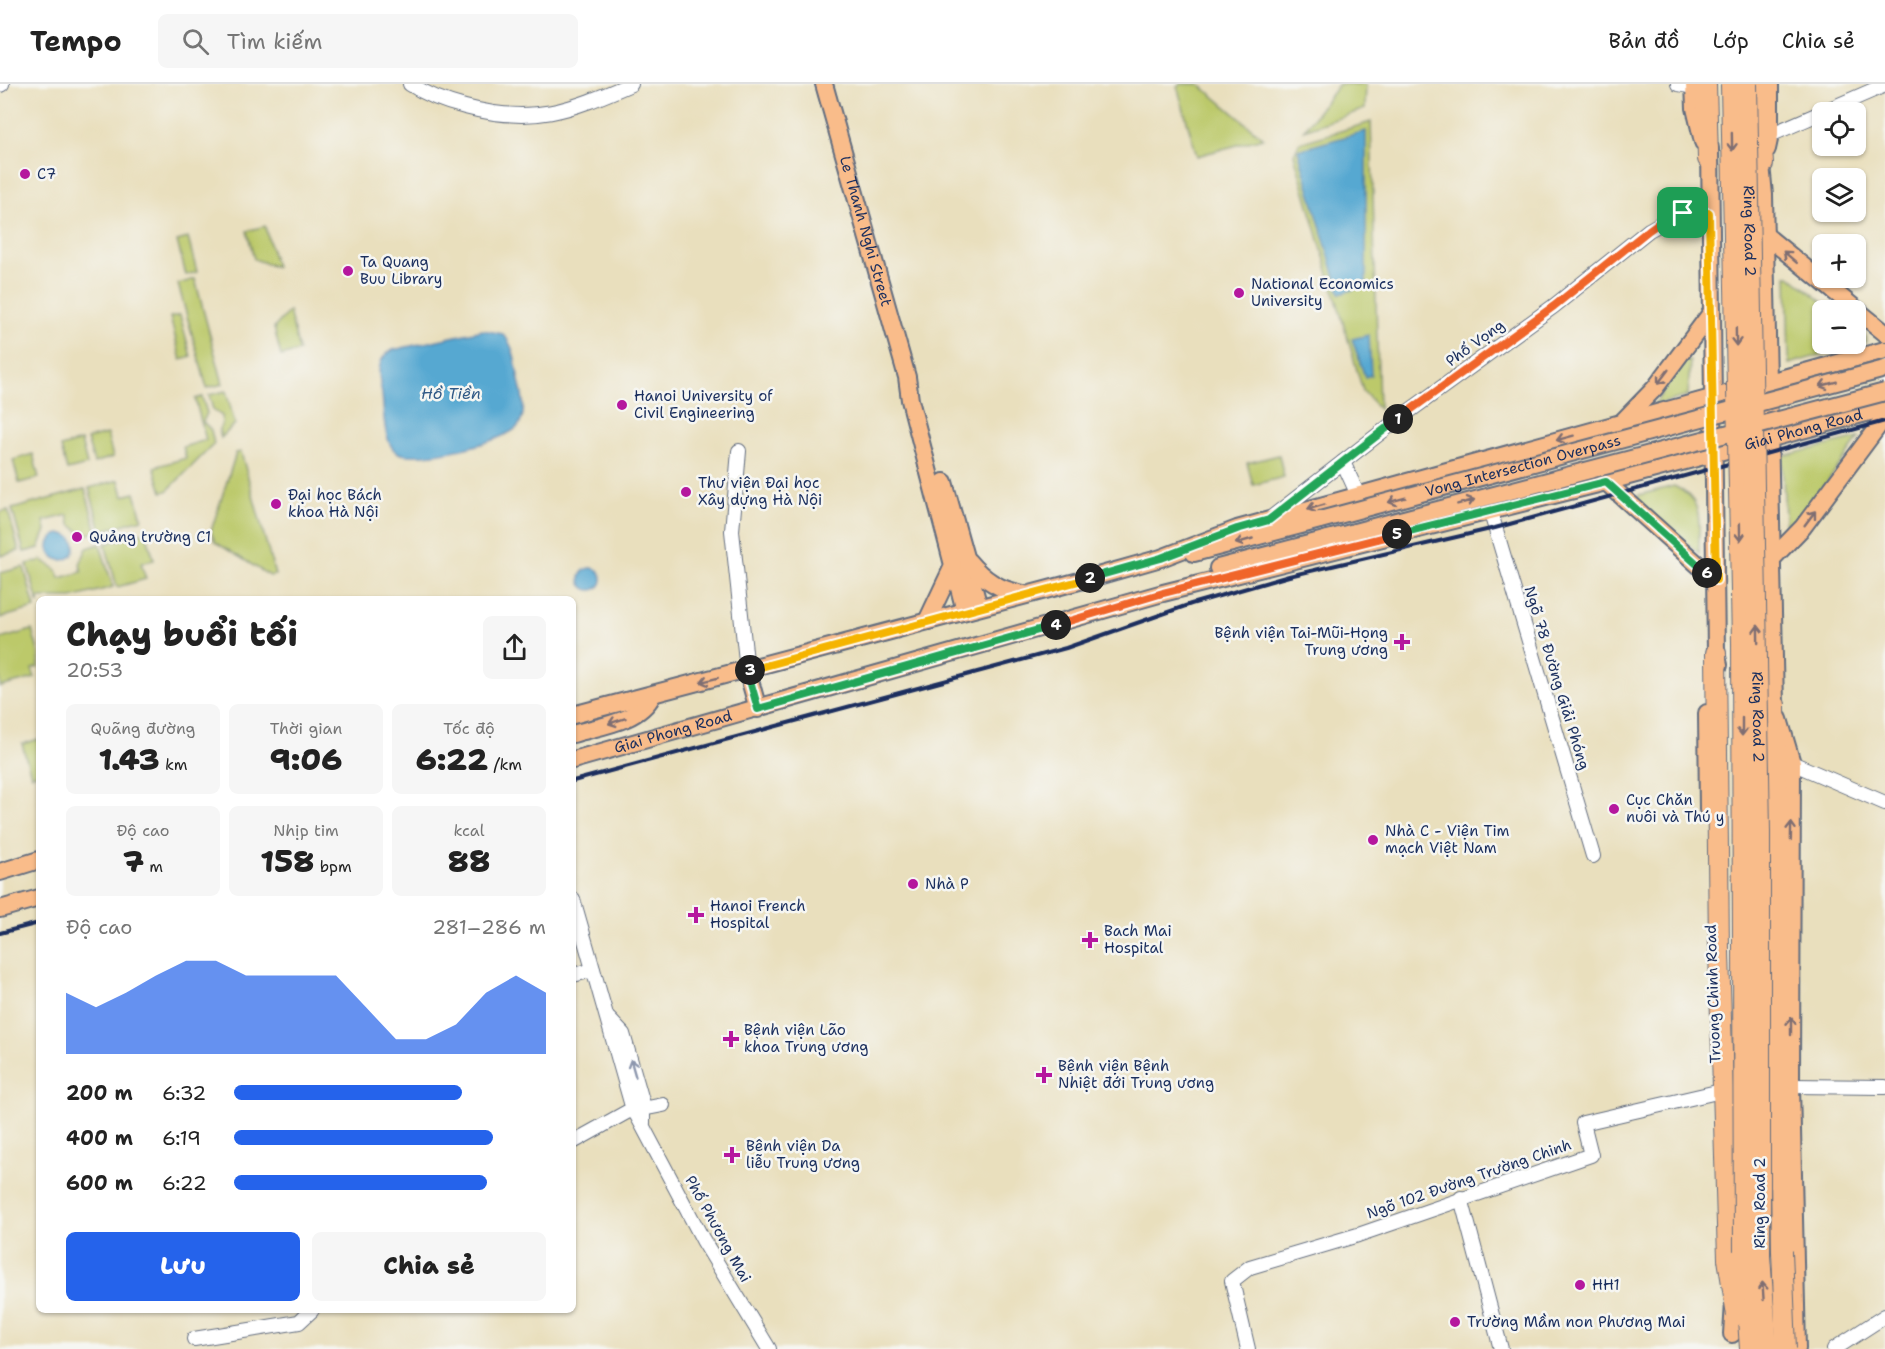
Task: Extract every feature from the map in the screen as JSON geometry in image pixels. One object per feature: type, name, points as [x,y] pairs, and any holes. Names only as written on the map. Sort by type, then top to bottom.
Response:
[{"type":"highway","name":"Ring Road 2","points":[[1731,84],[1742,642],[1744,1257],[1750,1349]]},
{"type":"highway","name":"Ring Road 2","points":[[1749,84],[1760,843],[1760,1256],[1767,1349]]},
{"type":"highway","points":[[1758,84],[1763,164]]},
{"type":"highway","points":[[1690,85],[1708,159]]},
{"type":"highway","points":[[1716,653],[1719,951],[1728,1259],[1736,1344]]},
{"type":"highway","points":[[1774,705],[1782,1251],[1786,1349]]},
{"type":"main road","name":"Le Thanh Nghi Street","points":[[824,84],[907,377],[910,400],[972,609]]},
{"type":"main road","name":"Truong Chinh Road","points":[[1713,84],[1708,159],[1715,453],[1716,653],[1707,704],[1707,754],[1721,1272],[1736,1344]]},
{"type":"main road","points":[[1749,84],[1756,138],[1763,164],[1774,705],[1766,747],[1774,1250],[1794,1316]]},
{"type":"main road","points":[[1763,164],[1770,135],[1770,84]]},
{"type":"main road","points":[[1764,234],[1885,333]]},
{"type":"main road","points":[[1622,423],[1655,388],[1712,313]]},
{"type":"main road","points":[[576,714],[1029,595],[1161,558],[1237,529],[1885,350]]},
{"type":"main road","name":"Vong Intersection Overpass","points":[[1161,558],[1213,550],[1885,369]]},
{"type":"main road","name":"Vong Intersection Overpass","points":[[1163,593],[1215,569],[1885,392]]},
{"type":"main road","name":"Giai Phong Road","points":[[576,759],[1163,593],[1606,482],[1885,408]]},
{"type":"main road","points":[[1641,417],[1657,430],[1661,443],[1662,451],[1653,469]]},
{"type":"main road","points":[[1770,561],[1803,527],[1885,417]]},
{"type":"main road","points":[[1606,482],[1716,580]]},
{"type":"main road","points":[[1715,503],[1769,491]]},
{"type":"main road","points":[[927,621],[958,560],[997,587],[1029,595]]},
{"type":"main road","name":"Truong Chinh Road","points":[[1716,653],[1722,682],[1736,1344]]},
{"type":"main road","points":[[747,670],[758,709]]},
{"type":"main road","points":[[576,733],[625,718],[647,705],[652,695]]},
{"type":"main road","points":[[1774,705],[1792,763],[1791,1086],[1794,1316],[1797,1349]]},
{"type":"main road","points":[[0,872],[36,861]]},
{"type":"main road","points":[[0,909],[36,899]]},
{"type":"main road","points":[[1731,1145],[1771,1143]]},
{"type":"street","points":[[410,84],[430,96],[449,103],[494,114],[518,117],[585,103],[631,84]]},
{"type":"street","points":[[1770,135],[1885,85]]},
{"type":"street","name":"Phố Vọng","points":[[1269,520],[1343,462],[1554,306],[1656,225],[1683,213],[1709,213]]},
{"type":"street","points":[[740,451],[732,531],[747,670]]},
{"type":"street","points":[[1343,462],[1358,495]]},
{"type":"street","name":"Ngõ 78 Đường Giải Phóng","points":[[1490,510],[1593,855]]},
{"type":"street","points":[[1792,763],[1885,803]]},
{"type":"street","name":"Phố Phương Mai","points":[[576,910],[640,1115],[703,1240],[769,1349]]},
{"type":"street","points":[[576,974],[593,970]]},
{"type":"street","points":[[1791,1086],[1885,1087]]},
{"type":"street","name":"Ngõ 102 Đường Trường Chinh","points":[[1248,1349],[1233,1281],[1250,1267],[1358,1235],[1591,1155],[1583,1123],[1717,1092]]},
{"type":"street","points":[[576,1140],[627,1112],[640,1115],[663,1105]]},
{"type":"street","points":[[1461,1198],[1501,1349]]},
{"type":"street","points":[[194,1339],[299,1322],[309,1313]]},
{"type":"street","points":[[1834,1349],[1885,1316]]},
{"type":"green space","points":[[1199,84],[1263,138],[1197,156],[1177,86]]},
{"type":"green space","points":[[1339,84],[1366,84],[1365,109],[1304,130]]},
{"type":"green space","points":[[1371,122],[1379,409],[1363,391],[1294,154],[1299,143]]},
{"type":"green space","points":[[265,226],[276,267],[254,259],[247,231]]},
{"type":"green space","points":[[188,238],[197,272],[186,275],[177,241]]},
{"type":"green space","points":[[1787,276],[1820,300],[1812,300],[1812,354],[1824,354],[1789,364]]},
{"type":"green space","points":[[195,279],[223,384],[207,388],[178,284]]},
{"type":"green space","points":[[289,311],[299,351],[281,356],[274,328]]},
{"type":"green space","points":[[180,315],[191,357],[181,360],[170,317]]},
{"type":"green space","points":[[1686,360],[1690,361],[1688,396],[1653,406]]},
{"type":"green space","points":[[226,391],[235,424],[221,438],[219,430],[222,416],[213,410],[209,395]]},
{"type":"green space","points":[[202,397],[207,413],[203,422],[211,430],[214,444],[167,491],[162,492],[154,467],[186,458],[183,447],[206,440],[195,399]]},
{"type":"green space","points":[[107,434],[113,457],[94,463],[87,439]]},
{"type":"green space","points":[[1859,438],[1786,539],[1782,456]]},
{"type":"green space","points":[[81,441],[87,465],[67,470],[61,447]]},
{"type":"green space","points":[[241,452],[275,575],[270,576],[215,542],[211,531],[236,453]]},
{"type":"green space","points":[[33,454],[39,478],[19,483],[13,460]]},
{"type":"green space","points":[[1279,455],[1284,477],[1253,485],[1247,463]]},
{"type":"green space","points":[[119,480],[123,496],[135,493],[142,519],[101,531],[89,488]]},
{"type":"green space","points":[[1674,486],[1684,492],[1696,506],[1699,523],[1699,553],[1636,503],[1639,495]]},
{"type":"green space","points":[[85,489],[97,532],[84,535],[70,524],[68,515],[44,521],[46,530],[39,548],[24,552],[12,509]]},
{"type":"green space","points":[[8,510],[19,551],[0,556],[0,512]]},
{"type":"green space","points":[[146,532],[154,560],[141,563],[146,579],[117,587],[105,544]]},
{"type":"green space","points":[[100,544],[113,587],[79,596],[36,596],[27,564],[42,560],[57,570],[60,578],[82,572],[80,564],[87,548]]},
{"type":"green space","points":[[24,567],[35,608],[0,618],[0,573]]},
{"type":"green space","points":[[32,630],[36,644],[36,668],[32,669],[35,678],[0,687],[0,639]]},
{"type":"green space","points":[[36,740],[36,774],[31,775],[22,744]]},
{"type":"water","points":[[1366,131],[1366,285],[1340,294],[1298,150]]},
{"type":"water","name":"Hồ Tiền","points":[[483,330],[503,334],[512,348],[523,400],[523,413],[519,425],[511,432],[497,438],[459,450],[420,455],[404,455],[395,451],[388,440],[385,424],[379,375],[383,358],[393,350]]},
{"type":"water","points":[[1369,335],[1371,375],[1365,377],[1352,339]]},
{"type":"water","points":[[62,534],[71,538],[75,547],[71,556],[62,560],[53,556],[49,547],[53,538]]},
{"type":"water","points":[[587,568],[595,568],[602,575],[602,583],[595,590],[587,590],[580,583],[580,575]]},
{"type":"railway","points":[[576,780],[1066,648],[1191,604],[1289,576],[1495,528],[1885,421]]},
{"type":"railway","points":[[0,933],[36,924]]},
{"type":"place","name":"C7","points":[[25,174]]},
{"type":"place","name":"Ta Quang Buu Library","points":[[348,271]]},
{"type":"place","name":"National Economics University","points":[[1239,293]]},
{"type":"place","name":"Hanoi University of Civil Engineering","points":[[622,405]]},
{"type":"place","name":"Thư viện Đại học Xây dựng Hà Nội","points":[[686,492]]},
{"type":"place","name":"Đại học Bách khoa Hà Nội","points":[[276,504]]},
{"type":"place","name":"Quảng trường C1","points":[[77,537]]},
{"type":"place","name":"Bệnh viện Tai-Mũi-Họng Trung ương","points":[[1402,642]]},
{"type":"place","name":"Cục Chăn nuôi và Thú y","points":[[1614,809]]},
{"type":"place","name":"Nhà C - Viện Tim mạch Việt Nam","points":[[1373,840]]},
{"type":"place","name":"Nhà P","points":[[913,884]]},
{"type":"place","name":"Hanoi French Hospital","points":[[696,915]]},
{"type":"place","name":"Bach Mai Hospital","points":[[1090,940]]},
{"type":"place","name":"Bệnh viện Lão khoa Trung ương","points":[[731,1039]]},
{"type":"place","name":"Bệnh viện Bệnh Nhiệt đới Trung ương","points":[[1044,1075]]},
{"type":"place","name":"Bệnh viện Da liễu Trung ương","points":[[732,1155]]},
{"type":"place","name":"HH1","points":[[1580,1285]]},
{"type":"place","name":"Trường Mầm non Phương Mai","points":[[1455,1322]]},
{"type":"route","points":[[1683,213],[1709,213],[1716,580],[1606,482],[1163,593],[1069,622],[758,709],[747,670],[1161,558],[1237,529],[1269,520],[1396,420],[1554,306],[1649,230],[1663,220],[1683,213]]}]
